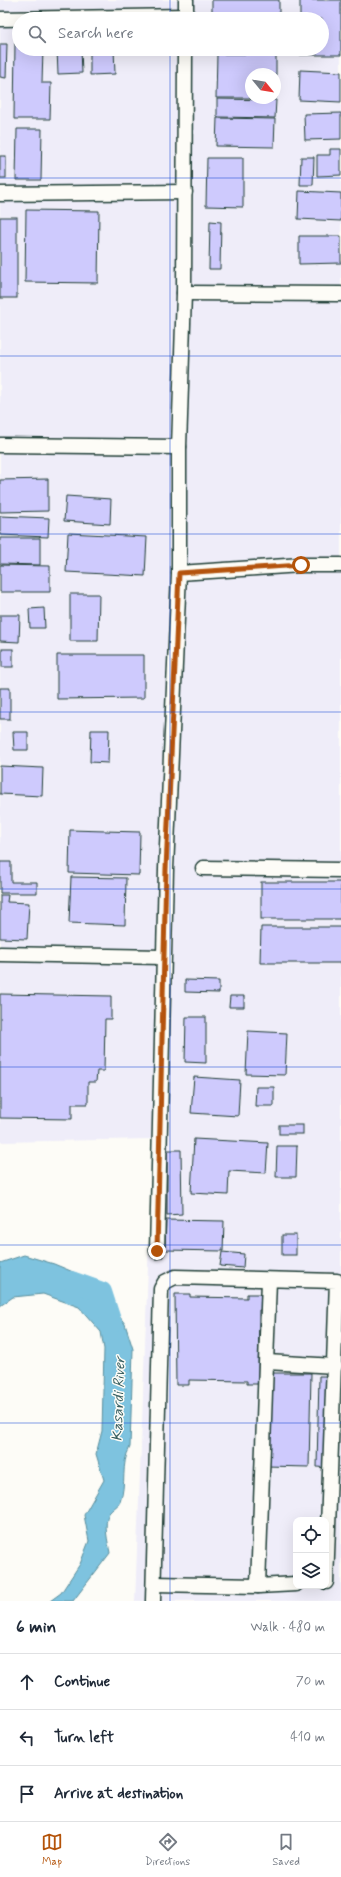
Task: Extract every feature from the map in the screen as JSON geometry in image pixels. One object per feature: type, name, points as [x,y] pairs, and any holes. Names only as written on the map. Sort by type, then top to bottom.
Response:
[{"type":"street","points":[[186,0],[186,12]]},
{"type":"street","points":[[0,19],[12,19]]},
{"type":"street","points":[[157,1251],[163,957],[179,573],[179,447],[184,293],[186,56]]},
{"type":"street","points":[[0,194],[185,192]]},
{"type":"street","points":[[184,293],[341,294]]},
{"type":"street","points":[[0,445],[179,447]]},
{"type":"street","points":[[179,573],[301,565],[341,565]]},
{"type":"street","points":[[203,868],[341,870]]},
{"type":"street","points":[[0,954],[163,957]]},
{"type":"street","points":[[153,1601],[161,1290],[165,1282],[175,1277],[337,1281],[327,1553]]},
{"type":"street","points":[[258,1586],[269,1280]]},
{"type":"street","points":[[267,1362],[335,1366]]},
{"type":"street","points":[[154,1584],[258,1586],[293,1584]]},
{"type":"shaded area","points":[[0,0],[341,0],[341,1601],[135,1601],[153,1139],[0,1142]]},
{"type":"water","points":[[24,1255],[54,1264],[78,1274],[109,1302],[125,1324],[133,1349],[130,1447],[125,1461],[123,1488],[120,1502],[109,1513],[106,1523],[106,1533],[110,1553],[73,1601],[50,1601],[61,1593],[80,1564],[89,1541],[84,1515],[104,1480],[96,1454],[102,1431],[104,1349],[101,1332],[79,1307],[43,1294],[13,1297],[0,1306],[0,1263]]},
{"type":"building","points":[[212,0],[279,0],[279,12],[212,12]]},
{"type":"building","points":[[300,0],[341,0],[341,55],[329,55],[329,12],[300,12]]},
{"type":"building","points":[[0,44],[7,44],[6,78],[0,77]]},
{"type":"building","points":[[15,56],[43,56],[42,83],[51,83],[50,119],[14,119]]},
{"type":"building","points":[[57,56],[81,56],[82,73],[58,74]]},
{"type":"building","points":[[90,56],[114,56],[115,74],[90,75]]},
{"type":"building","points":[[217,56],[276,56],[276,68],[245,68],[245,98],[216,98]]},
{"type":"building","points":[[300,70],[341,72],[341,102],[299,100]]},
{"type":"building","points":[[217,99],[245,99],[245,104],[276,104],[275,118],[217,117]]},
{"type":"building","points":[[341,113],[341,139],[305,140],[304,114]]},
{"type":"building","points":[[217,118],[275,119],[274,147],[216,146]]},
{"type":"building","points":[[17,129],[42,129],[41,180],[16,180]]},
{"type":"building","points":[[330,149],[341,149],[341,175],[317,176],[317,155],[330,155]]},
{"type":"building","points":[[0,156],[6,156],[6,178],[0,178]]},
{"type":"building","points":[[301,157],[314,157],[313,185],[300,185]]},
{"type":"building","points":[[207,158],[243,158],[243,207],[206,206]]},
{"type":"building","points":[[299,191],[341,193],[341,221],[298,219]]},
{"type":"building","points":[[26,210],[99,211],[98,283],[25,282]]},
{"type":"building","points":[[0,217],[17,217],[17,298],[0,298]]},
{"type":"building","points":[[210,221],[221,222],[220,269],[209,269]]},
{"type":"building","points":[[299,236],[341,236],[341,263],[299,264]]},
{"type":"building","points":[[48,479],[48,511],[0,512],[0,480]]},
{"type":"building","points":[[66,496],[111,499],[110,524],[64,521]]},
{"type":"building","points":[[0,516],[49,518],[48,537],[0,535]]},
{"type":"building","points":[[68,533],[147,537],[145,576],[66,572]]},
{"type":"building","points":[[0,538],[40,538],[40,565],[0,564]]},
{"type":"building","points":[[0,565],[50,566],[50,592],[0,592]]},
{"type":"building","points":[[70,594],[99,594],[98,641],[70,641]]},
{"type":"building","points":[[44,608],[45,628],[30,628],[29,609]]},
{"type":"building","points":[[0,615],[20,615],[19,642],[0,641]]},
{"type":"building","points":[[2,649],[13,649],[13,667],[2,667]]},
{"type":"building","points":[[57,655],[144,655],[144,698],[57,699]]},
{"type":"building","points":[[0,688],[10,688],[10,719],[0,719]]},
{"type":"building","points":[[91,730],[109,730],[108,763],[90,762]]},
{"type":"building","points":[[13,732],[28,732],[28,750],[14,750]]},
{"type":"building","points":[[0,766],[43,768],[42,796],[0,794]]},
{"type":"building","points":[[70,830],[140,832],[139,875],[69,873]]},
{"type":"building","points":[[0,862],[11,862],[11,882],[37,882],[37,893],[0,893]]},
{"type":"building","points":[[71,877],[126,878],[125,925],[69,923]]},
{"type":"building","points":[[261,882],[341,882],[341,919],[261,919]]},
{"type":"building","points":[[0,895],[8,895],[7,902],[29,903],[27,939],[0,938]]},
{"type":"building","points":[[261,927],[341,927],[341,963],[260,963]]},
{"type":"building","points":[[185,980],[219,981],[219,993],[185,992]]},
{"type":"building","points":[[0,994],[111,996],[111,1019],[105,1019],[104,1071],[97,1071],[96,1082],[88,1082],[88,1104],[72,1104],[72,1119],[0,1118]]},
{"type":"building","points":[[230,996],[244,996],[244,1007],[229,1007]]},
{"type":"building","points":[[186,1017],[206,1017],[206,1063],[185,1062]]},
{"type":"building","points":[[248,1031],[287,1033],[285,1075],[246,1074]]},
{"type":"building","points":[[194,1077],[240,1080],[238,1116],[191,1113]]},
{"type":"building","points":[[256,1087],[274,1087],[274,1106],[255,1106]]},
{"type":"building","points":[[279,1125],[303,1125],[303,1134],[279,1134]]},
{"type":"building","points":[[194,1139],[268,1143],[266,1173],[229,1171],[228,1195],[191,1193]]},
{"type":"building","points":[[277,1146],[297,1146],[296,1177],[276,1177]]},
{"type":"building","points":[[167,1150],[181,1150],[182,1214],[167,1215]]},
{"type":"building","points":[[166,1220],[224,1221],[223,1251],[165,1250]]},
{"type":"building","points":[[282,1235],[296,1235],[296,1255],[282,1255]]},
{"type":"building","points":[[222,1252],[244,1254],[243,1268],[220,1266]]},
{"type":"building","points":[[175,1294],[190,1294],[190,1297],[247,1298],[247,1294],[262,1294],[262,1310],[259,1310],[258,1384],[247,1384],[247,1381],[189,1380],[189,1385],[176,1385]]},
{"type":"building","points":[[268,1373],[311,1373],[309,1467],[266,1466]]},
{"type":"building","points":[[319,1376],[330,1376],[327,1468],[317,1467]]},
{"type":"waterway","name":"Kasardi River","points":[[71,1281],[102,1292],[112,1323]]},
{"type":"route","points":[[157,1251],[163,957],[179,573],[301,565]]}]
